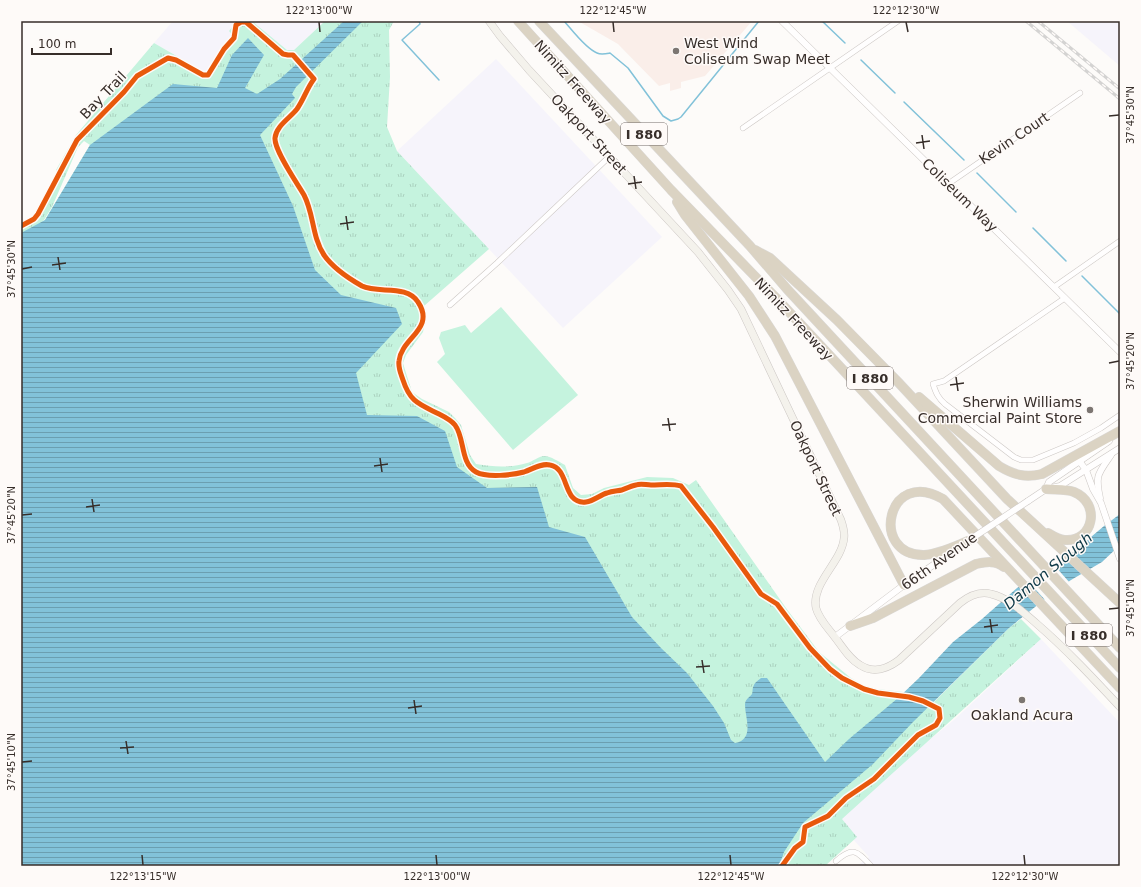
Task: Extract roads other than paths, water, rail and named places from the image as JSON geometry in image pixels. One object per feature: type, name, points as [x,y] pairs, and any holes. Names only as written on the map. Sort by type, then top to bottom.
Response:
[{"type":"highway","name":"Nimitz Freeway","points":[[518,21],[671,190],[778,300],[1120,668]]},
{"type":"highway","name":"Nimitz Freeway","points":[[539,21],[750,246],[787,290],[1120,648]]},
{"type":"highway","points":[[671,190],[685,215],[749,296],[775,336],[904,585]]},
{"type":"highway","points":[[750,246],[770,258],[837,320],[898,382],[1007,499],[1120,603]]},
{"type":"highway","points":[[898,382],[918,397],[999,466],[1013,474],[1021,476],[1032,477],[1042,474],[1120,432]]},
{"type":"highway","points":[[1030,521],[1056,538],[1064,540],[1072,540],[1080,537],[1090,526],[1091,510],[1088,503],[1082,497],[1070,491],[1046,489]]},
{"type":"highway","points":[[968,541],[941,552],[923,555],[913,554],[905,550],[894,538],[890,528],[890,517],[895,506],[902,498],[912,493],[922,491],[934,493],[943,499],[1120,688]]},
{"type":"highway","points":[[850,626],[873,618],[976,564],[993,562],[1000,564],[1017,578]]},
{"type":"main road","name":"Oakport Street","points":[[489,21],[512,51],[698,252],[734,298],[747,322],[841,520],[844,537],[843,545],[822,584],[816,600],[816,607],[824,624],[856,663],[864,668],[874,670],[891,666],[968,596],[984,593],[999,597],[1013,605],[1030,619],[1077,661],[1120,707]]},
{"type":"street","name":"Coliseum Way","points":[[782,21],[1120,352]]},
{"type":"street","points":[[743,128],[898,21]]},
{"type":"street","name":"Kevin Court","points":[[948,184],[1080,93]]},
{"type":"street","points":[[450,305],[497,263],[610,156]]},
{"type":"street","points":[[1054,287],[1120,241]]},
{"type":"street","points":[[1065,298],[944,381],[933,384],[936,393],[945,404],[1014,457],[1021,460],[1033,460],[1074,443],[1101,428],[1120,415]]},
{"type":"street","name":"66th Avenue","points":[[1046,489],[1049,482],[1080,462],[1120,432]]},
{"type":"street","name":"66th Avenue","points":[[835,637],[904,585],[1046,489],[1060,486],[1120,448]]},
{"type":"street","points":[[1113,453],[1097,480],[1101,503],[1120,558]]},
{"type":"street","points":[[1080,462],[1086,470],[1093,489],[1101,503]]},
{"type":"street","points":[[836,861],[845,853],[855,851],[871,866]]},
{"type":"water","name":"Damon Slough","points":[[344,21],[363,21],[296,87],[292,94],[295,98],[260,135],[293,206],[315,270],[341,295],[396,308],[402,324],[356,373],[367,415],[417,416],[445,431],[457,467],[487,488],[537,487],[549,527],[585,537],[632,617],[687,673],[713,706],[724,723],[731,740],[735,743],[741,741],[747,733],[746,701],[752,694],[755,683],[761,678],[767,678],[825,762],[849,739],[898,698],[953,642],[1017,588],[1059,564],[1120,514],[1120,545],[1102,562],[1071,580],[1009,628],[913,722],[873,764],[803,823],[784,852],[779,866],[21,866],[21,233],[45,220],[90,145],[173,84],[217,88],[232,55],[248,38],[264,55],[245,88],[257,94],[280,79]]},
{"type":"waterway","points":[[419,21],[420,24],[402,40],[439,80]]},
{"type":"waterway","points":[[564,21],[588,48],[600,54],[610,53],[628,68],[663,116],[671,121],[681,117],[759,21]]},
{"type":"waterway","points":[[822,21],[845,43]]},
{"type":"waterway","points":[[861,60],[895,93]]},
{"type":"waterway","points":[[904,102],[964,160]]},
{"type":"waterway","points":[[977,173],[1016,212]]},
{"type":"waterway","points":[[1033,228],[1066,261]]},
{"type":"waterway","points":[[1082,276],[1120,314]]},
{"type":"railway","points":[[1026,21],[1120,99]]},
{"type":"railway","points":[[1038,21],[1120,89]]},
{"type":"place","name":"West Wind Coliseum Swap Meet","points":[[676,51]]},
{"type":"place","name":"Sherwin Williams Commercial Paint Store","points":[[1090,410]]},
{"type":"place","name":"Oakland Acura","points":[[1022,700]]}]
